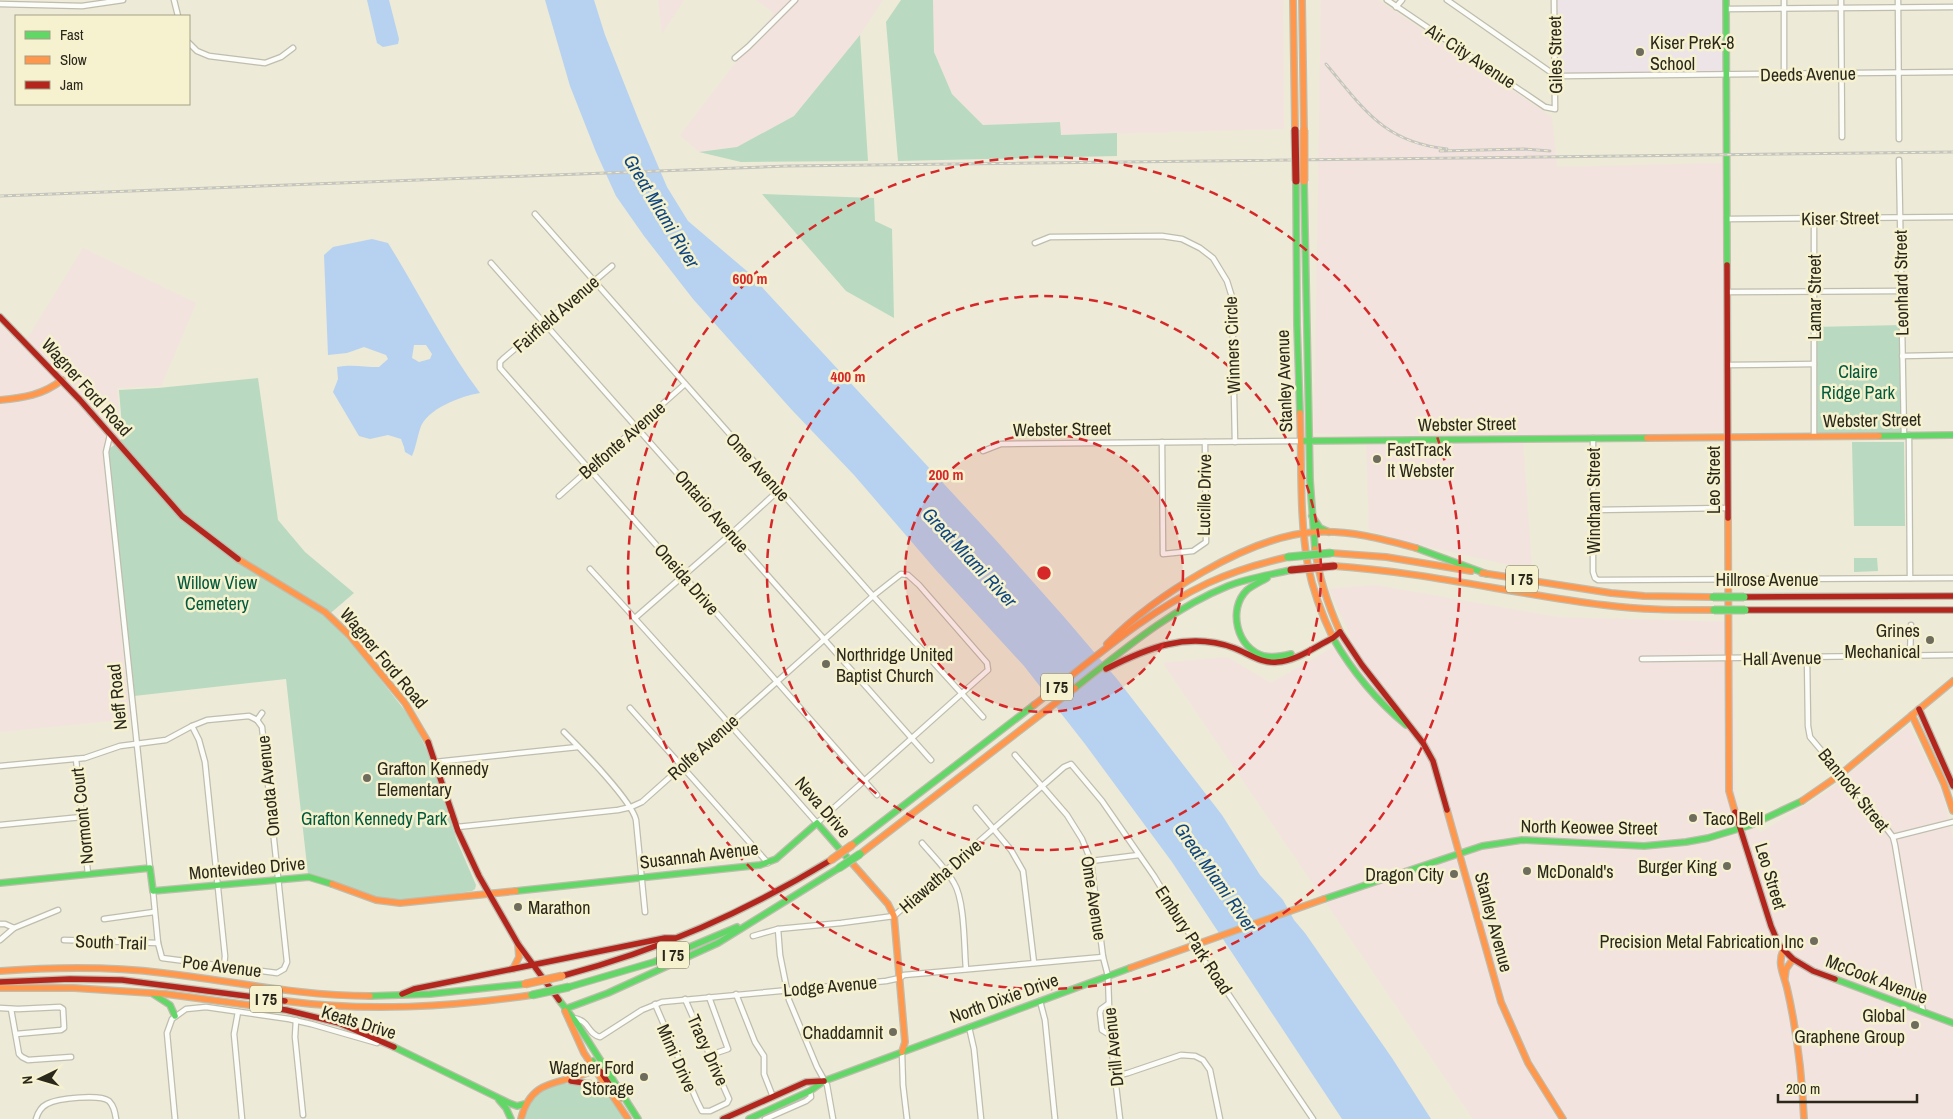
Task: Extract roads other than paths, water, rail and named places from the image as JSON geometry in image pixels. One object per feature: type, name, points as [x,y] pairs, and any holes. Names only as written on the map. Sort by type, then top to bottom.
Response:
[{"type":"main road","name":"Stanley Avenue","points":[[1294,0],[1297,325],[1304,534],[1308,565],[1312,583],[1332,636],[1363,680],[1398,718],[1409,727]]},
{"type":"main road","name":"Stanley Avenue","points":[[1302,0],[1304,181],[1312,516],[1320,580],[1330,611],[1340,632],[1362,665],[1428,750],[1436,768],[1494,979],[1507,1018],[1533,1072],[1563,1119]]},
{"type":"main road","name":"Leo Street","points":[[1726,0],[1729,791],[1771,926],[1783,951],[1793,959],[1786,970],[1786,981]]},
{"type":"main road","name":"Wagner Ford Road","points":[[0,317],[62,380],[165,497],[197,529],[241,562],[309,602],[335,621],[405,703],[422,728],[465,848],[518,944],[580,1028],[638,1119]]},
{"type":"main road","points":[[0,400],[27,397],[46,392],[62,380]]},
{"type":"main road","name":"Webster Street","points":[[1301,441],[1953,434]]},
{"type":"main road","points":[[1312,516],[1320,528],[1330,533]]},
{"type":"main road","points":[[1118,637],[1171,593],[1236,554],[1291,535],[1330,533],[1372,536],[1462,563],[1487,574]]},
{"type":"main road","name":"I 75","points":[[0,971],[60,968],[137,970],[285,990],[335,995],[395,996],[454,993],[524,984],[562,976],[635,956],[731,917],[757,904],[831,860],[1023,714],[1118,637],[1172,602],[1206,583],[1241,568],[1288,557],[1331,553],[1386,557],[1487,574],[1644,596],[1953,596]]},
{"type":"main road","name":"I 75","points":[[0,982],[61,978],[108,980],[172,986],[287,1002],[381,1008],[477,1003],[532,995],[617,974],[710,940],[772,910],[860,854],[1126,648],[1166,620],[1207,595],[1230,585],[1279,572],[1334,566],[1378,569],[1604,605],[1659,610],[1953,610]]},
{"type":"main road","points":[[1279,572],[1247,590],[1240,600],[1236,620],[1242,640],[1252,650],[1264,656],[1275,657],[1289,654],[1332,636]]},
{"type":"main road","points":[[1090,676],[1135,654],[1168,642],[1199,640],[1216,642],[1235,648],[1253,658],[1270,662],[1281,662],[1340,632]]},
{"type":"main road","name":"North Keowee Street","points":[[1194,944],[1491,844],[1520,840],[1549,840],[1629,846],[1661,845],[1696,840],[1741,828],[1769,818],[1800,802],[1841,774],[1953,681]]},
{"type":"main road","points":[[1919,709],[1953,786]]},
{"type":"main road","points":[[1912,715],[1944,784],[1953,812]]},
{"type":"main road","name":"Susannah Avenue","points":[[490,894],[768,863],[782,854],[817,823]]},
{"type":"main road","name":"Neva Drive","points":[[817,823],[888,904],[894,916],[905,1042],[902,1052]]},
{"type":"main road","points":[[0,883],[150,868]]},
{"type":"main road","name":"Neff Road","points":[[150,868],[152,892]]},
{"type":"main road","name":"Montevideo Drive","points":[[152,892],[278,878],[309,877],[319,879],[372,901],[392,904],[490,894]]},
{"type":"main road","points":[[565,1009],[651,974],[718,943],[772,910]]},
{"type":"main road","points":[[395,996],[414,989],[533,964],[665,938],[681,937]]},
{"type":"main road","points":[[513,969],[518,962],[520,954],[518,944]]},
{"type":"main road","name":"North Dixie Drive","points":[[749,1119],[776,1110],[824,1081],[1194,944]]},
{"type":"main road","name":"Leo Street","points":[[1783,951],[1780,957],[1780,964],[1786,981],[1799,1053],[1804,1119]]},
{"type":"main road","name":"McCook Avenue","points":[[1793,959],[1813,971],[1953,1023]]},
{"type":"main road","points":[[0,988],[74,988],[149,992],[286,1010],[339,1023],[394,1047]]},
{"type":"main road","points":[[149,992],[170,1005],[175,1016]]},
{"type":"main road","name":"Wagner Ford Road","points":[[565,1009],[571,1030],[628,1119]]},
{"type":"main road","points":[[580,1028],[585,1046],[595,1065],[613,1090],[628,1104]]},
{"type":"main road","name":"Keats Drive","points":[[394,1047],[498,1098],[518,1106],[525,1104]]},
{"type":"main road","points":[[566,1080],[595,1065]]},
{"type":"main road","points":[[521,1119],[525,1104],[534,1091],[552,1082],[566,1080],[599,1085],[609,1091]]},
{"type":"main road","name":"North Dixie Drive","points":[[723,1119],[806,1082],[824,1081]]},
{"type":"main road","points":[[498,1098],[506,1108],[511,1119]]},
{"type":"street","points":[[0,4],[82,6],[123,0]]},
{"type":"street","points":[[174,0],[178,15]]},
{"type":"street","points":[[735,58],[748,48],[795,0]]},
{"type":"street","name":"Air City Avenue","points":[[1387,0],[1496,72],[1545,107],[1555,109]]},
{"type":"street","points":[[1396,7],[1402,0]]},
{"type":"street","name":"Deeds Avenue","points":[[1446,0],[1555,74],[1577,76],[1953,72]]},
{"type":"street","name":"Giles Street","points":[[1554,0],[1555,109]]},
{"type":"street","points":[[1784,0],[1784,74]]},
{"type":"street","points":[[1841,0],[1842,137]]},
{"type":"street","points":[[1898,0],[1899,139]]},
{"type":"street","points":[[1726,9],[1953,7]]},
{"type":"street","points":[[190,44],[199,52],[209,56],[265,63],[280,57],[293,48]]},
{"type":"street","name":"Leonhard Street","points":[[1899,160],[1902,356],[1910,578]]},
{"type":"street","name":"Ome Avenue","points":[[535,214],[873,596],[983,717]]},
{"type":"street","name":"Kiser Street","points":[[1727,219],[1953,217]]},
{"type":"street","name":"Lamar Street","points":[[1814,218],[1814,436]]},
{"type":"street","name":"Winners Circle","points":[[1035,243],[1050,237],[1162,236],[1192,243],[1213,258],[1227,281],[1232,297],[1235,442]]},
{"type":"street","name":"Ontario Avenue","points":[[491,263],[825,638],[931,760]]},
{"type":"street","name":"Fairfield Avenue","points":[[500,362],[612,266]]},
{"type":"street","points":[[1727,292],[1901,290]]},
{"type":"street","points":[[1902,356],[1953,355]]},
{"type":"street","name":"Oneida Drive","points":[[500,362],[502,371],[877,795]]},
{"type":"street","points":[[1728,365],[1814,364]]},
{"type":"street","name":"Belfonte Avenue","points":[[559,496],[685,384]]},
{"type":"street","name":"Neff Road","points":[[110,435],[106,452],[150,868]]},
{"type":"street","name":"Windham Street","points":[[1592,565],[1593,438]]},
{"type":"street","name":"Webster Street","points":[[983,451],[1001,444],[1301,441]]},
{"type":"street","name":"Lucille Drive","points":[[1162,442],[1163,554],[1193,552],[1206,542],[1205,442]]},
{"type":"street","points":[[635,618],[779,490]]},
{"type":"street","points":[[1593,510],[1728,508]]},
{"type":"street","name":"Hillrose Avenue","points":[[1592,565],[1595,578],[1598,580],[1953,578]]},
{"type":"street","name":"Neva Drive","points":[[590,569],[817,823]]},
{"type":"street","name":"Rolfe Avenue","points":[[457,827],[631,807],[642,802],[825,638],[899,575],[907,574],[919,585],[987,663],[989,668]]},
{"type":"street","points":[[1910,656],[1911,625]]},
{"type":"street","name":"Hall Avenue","points":[[1642,660],[1953,655]]},
{"type":"street","name":"Bannock Street","points":[[1807,657],[1808,730],[1815,742],[1893,837],[1897,850],[1923,1012]]},
{"type":"street","name":"Susannah Avenue","points":[[817,823],[987,673],[989,668]]},
{"type":"street","points":[[630,708],[768,863]]},
{"type":"street","points":[[0,766],[96,755],[120,746],[166,740],[207,720],[249,716],[257,720],[262,713]]},
{"type":"street","name":"Onaota Avenue","points":[[257,720],[262,727],[287,962],[283,971]]},
{"type":"street","points":[[192,726],[199,740],[205,762],[225,956],[224,966]]},
{"type":"street","points":[[564,732],[631,807],[636,820],[645,912]]},
{"type":"street","points":[[435,762],[578,747]]},
{"type":"street","name":"Ome Avenue","points":[[1015,755],[1072,822],[1082,839],[1091,861],[1103,957],[1108,976]]},
{"type":"street","name":"Normont Court","points":[[76,758],[88,874]]},
{"type":"street","name":"Hiawatha Drive","points":[[753,936],[778,929],[894,916],[1041,786],[1064,767],[1071,764]]},
{"type":"street","name":"Embury Park Road","points":[[1071,764],[1102,801],[1139,855],[1194,944],[1313,1119]]},
{"type":"street","points":[[976,808],[1011,850],[1023,871],[1034,963]]},
{"type":"street","points":[[0,825],[82,817]]},
{"type":"street","points":[[1893,837],[1953,822]]},
{"type":"street","points":[[922,843],[954,883],[960,896],[966,969]]},
{"type":"street","points":[[1091,861],[1139,855]]},
{"type":"street","name":"Neff Road","points":[[152,892],[161,956]]},
{"type":"street","points":[[0,940],[14,928],[58,910]]},
{"type":"street","points":[[104,919],[154,912]]},
{"type":"street","points":[[0,924],[14,928]]},
{"type":"street","points":[[778,929],[786,990],[831,1100],[833,1119]]},
{"type":"street","name":"South Trail","points":[[64,940],[158,943]]},
{"type":"street","name":"Poe Avenue","points":[[161,956],[165,959],[277,973],[283,971]]},
{"type":"street","name":"Lodge Avenue","points":[[573,1018],[584,1022],[594,1035],[600,1037],[642,1010],[655,1004],[900,978],[904,975],[1103,957]]},
{"type":"street","name":"Drill Avenue","points":[[1108,976],[1110,1035],[1120,1119]]},
{"type":"street","points":[[736,994],[755,1042],[764,1056],[764,1074],[773,1097]]},
{"type":"street","points":[[709,997],[728,1049],[710,1055]]},
{"type":"street","name":"Tracy Drive","points":[[685,1000],[728,1101]]},
{"type":"street","points":[[1040,1001],[1045,1020],[1055,1119]]},
{"type":"street","name":"Mimi Drive","points":[[655,1004],[663,1026],[702,1110],[710,1111],[728,1101]]},
{"type":"street","points":[[1108,1004],[1102,1009],[1100,1021],[1102,1030],[1110,1035]]},
{"type":"street","points":[[0,1008],[60,1007],[64,1011],[64,1028],[61,1030],[16,1034]]},
{"type":"street","name":"Keats Drive","points":[[175,1016],[186,1009],[201,1007],[296,1020],[394,1047]]},
{"type":"street","points":[[11,1009],[19,1054],[24,1059],[44,1060],[71,1057]]},
{"type":"street","points":[[238,1012],[234,1034],[242,1119]]},
{"type":"street","points":[[175,1016],[169,1024],[167,1033],[175,1119]]},
{"type":"street","points":[[296,1020],[295,1046],[303,1115]]},
{"type":"street","points":[[969,1027],[974,1049],[981,1119]]},
{"type":"street","name":"Neva Drive","points":[[902,1052],[907,1119]]},
{"type":"street","points":[[1116,1076],[1181,1055],[1195,1056],[1203,1060],[1210,1070],[1220,1119]]},
{"type":"street","points":[[36,1119],[40,1110],[51,1102],[96,1097],[110,1102],[116,1119]]},
{"type":"street","points":[[765,1119],[776,1110]]},
{"type":"water","points":[[367,0],[389,0],[399,39],[398,44],[383,47],[377,43]]},
{"type":"water","name":"Great Miami River","points":[[545,0],[594,0],[605,35],[667,187],[688,221],[748,272],[994,538],[1117,679],[1222,815],[1260,875],[1283,900],[1294,920],[1392,1058],[1431,1119],[1342,1119],[1172,862],[1085,744],[1024,666],[935,569],[854,475],[791,409],[693,299],[644,236],[616,196],[596,152],[570,86]]},
{"type":"water","points":[[372,239],[388,243],[444,338],[480,393],[454,400],[429,415],[420,429],[412,456],[405,452],[401,439],[388,435],[370,439],[359,436],[333,392],[338,379],[337,367],[379,367],[388,359],[386,355],[364,347],[347,353],[328,355],[324,255],[333,247]],"holes":[[[414,345],[426,345],[432,354],[430,359],[419,362],[412,358]]]},
{"type":"railway","points":[[1326,64],[1364,109],[1391,131],[1406,139],[1447,149]]},
{"type":"railway","points":[[1440,151],[1524,149],[1550,151]]},
{"type":"railway","points":[[0,196],[787,166],[1953,152]]},
{"type":"place","name":"Kiser PreK-8 School","points":[[1640,52]]},
{"type":"place","name":"FastTrack It Webster","points":[[1377,459]]},
{"type":"place","name":"Grines Mechanical","points":[[1930,640]]},
{"type":"place","name":"Northridge United Baptist Church","points":[[826,664]]},
{"type":"place","name":"Grafton Kennedy Elementary","points":[[367,778]]},
{"type":"place","name":"Taco Bell","points":[[1693,818]]},
{"type":"place","name":"Burger King","points":[[1727,866]]},
{"type":"place","name":"McDonald's","points":[[1527,871]]},
{"type":"place","name":"Dragon City","points":[[1454,874]]},
{"type":"place","name":"Marathon","points":[[518,907]]},
{"type":"place","name":"Precision Metal Fabrication Inc","points":[[1814,941]]},
{"type":"place","name":"Global Graphene Group","points":[[1915,1025]]},
{"type":"place","name":"Chaddamnit","points":[[893,1032]]},
{"type":"place","name":"Wagner Ford Storage","points":[[644,1077]]},
{"type":"park label","name":"Claire Ridge Park","points":[[1858,381]]},
{"type":"park label","name":"Willow View Cemetery","points":[[217,592]]},
{"type":"park label","name":"Grafton Kennedy Park","points":[[374,818]]}]
